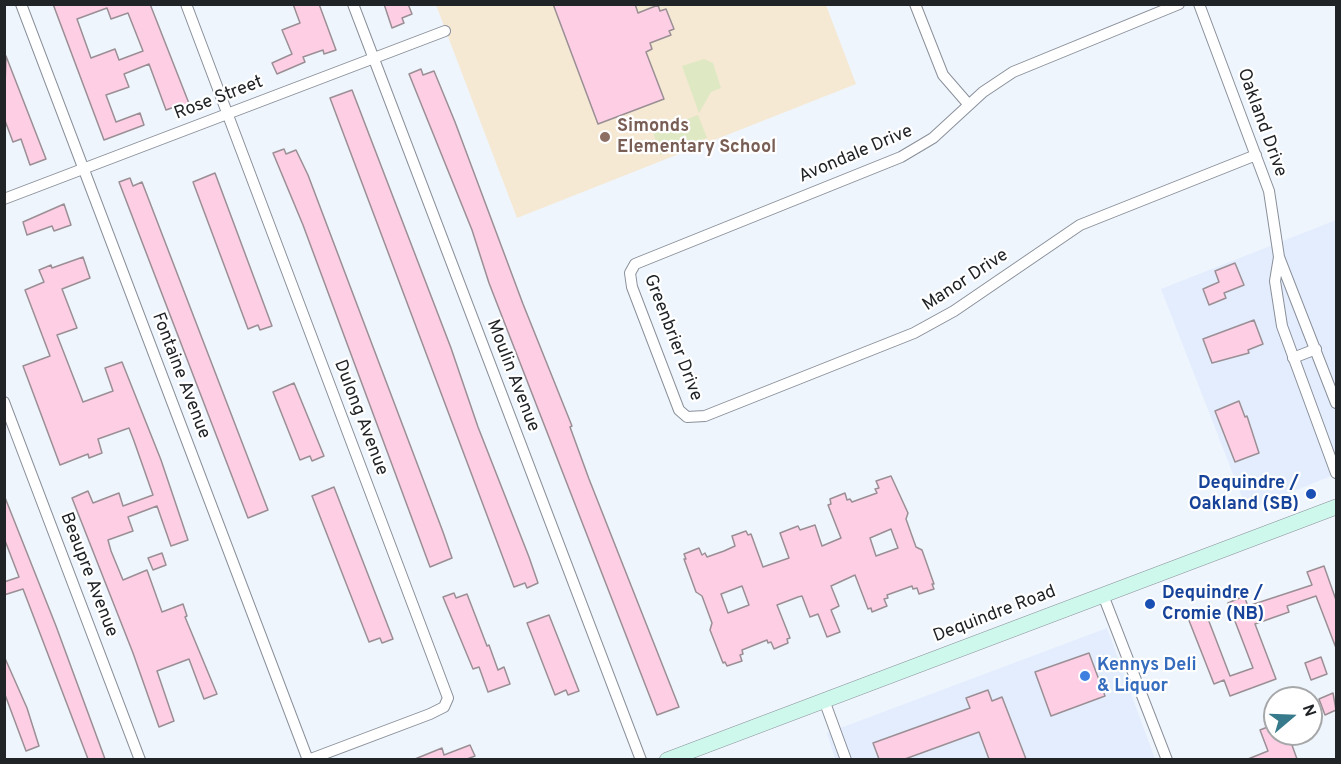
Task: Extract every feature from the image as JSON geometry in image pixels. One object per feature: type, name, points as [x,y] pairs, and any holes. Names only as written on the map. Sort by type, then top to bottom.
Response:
[{"type":"main road","name":"Dequindre Road","points":[[666,759],[1336,507]]},
{"type":"street","name":"Fontaine Avenue","points":[[21,4],[308,759]]},
{"type":"street","name":"Dulong Avenue","points":[[186,4],[448,698],[444,707],[430,714],[308,759]]},
{"type":"street","name":"Moulin Avenue","points":[[353,4],[641,759]]},
{"type":"street","points":[[915,4],[943,75],[969,105]]},
{"type":"street","name":"Avondale Drive","points":[[632,269],[645,258],[901,157],[933,138],[998,81],[1013,72],[1179,4]]},
{"type":"street","name":"Oakland Drive","points":[[1199,4],[1256,155],[1274,211],[1279,256],[1275,294],[1282,326],[1336,473]]},
{"type":"street","name":"Rose Street","points":[[4,199],[445,31]]},
{"type":"street","name":"Manor Drive","points":[[687,417],[705,416],[920,330],[954,311],[1080,225],[1256,155]]},
{"type":"street","name":"Oakland Drive","points":[[1279,256],[1336,403]]},
{"type":"street","name":"Greenbrier Drive","points":[[632,269],[632,287],[679,410],[687,417]]},
{"type":"street","points":[[1293,358],[1316,349]]},
{"type":"street","name":"Beaupre Avenue","points":[[4,402],[141,759]]},
{"type":"street","points":[[1103,595],[1167,759]]},
{"type":"street","points":[[824,700],[846,759]]},
{"type":"shaded area","name":"Simonds Elementary School","points":[[436,5],[826,5],[856,84],[517,218]]},
{"type":"shaded area","points":[[1336,220],[1336,474],[1247,510],[1161,289]]},
{"type":"shaded area","points":[[1107,628],[1155,759],[835,759],[827,733]]},
{"type":"green space","points":[[704,59],[713,63],[721,88],[711,92],[699,113],[682,66]]},
{"type":"green space","points":[[698,115],[707,138],[660,155],[653,132]]},
{"type":"building","points":[[53,4],[150,4],[190,106],[179,111],[177,106],[166,110],[149,64],[124,74],[129,87],[106,95],[116,122],[140,113],[144,125],[104,140]],"holes":[[[107,8],[111,19],[128,13],[143,51],[119,60],[115,49],[91,58],[77,19]]]},
{"type":"building","points":[[293,4],[319,4],[336,50],[324,54],[323,50],[303,57],[305,62],[277,74],[272,63],[292,54],[282,30],[300,23]]},
{"type":"building","points":[[384,4],[408,4],[412,14],[402,18],[404,23],[392,28]]},
{"type":"building","points":[[553,4],[635,4],[638,13],[658,5],[660,11],[666,9],[674,29],[669,31],[671,35],[650,43],[652,49],[646,52],[664,99],[598,124]]},
{"type":"building","points":[[6,56],[46,159],[30,165],[21,139],[13,142],[4,118]]},
{"type":"building","points":[[421,69],[423,75],[434,71],[455,122],[523,304],[572,426],[570,427],[589,479],[679,707],[657,715],[489,283],[472,230],[409,74]]},
{"type":"building","points":[[352,90],[529,557],[538,583],[527,588],[525,583],[514,587],[330,98]]},
{"type":"building","points":[[284,149],[286,154],[296,150],[308,175],[443,532],[452,558],[430,567],[303,225],[273,153]]},
{"type":"building","points":[[215,173],[272,326],[260,330],[258,325],[248,329],[193,182]]},
{"type":"building","points":[[130,178],[133,186],[142,182],[268,510],[248,518],[119,182]]},
{"type":"building","points":[[64,204],[71,225],[54,231],[52,226],[27,235],[23,222]]},
{"type":"building","points":[[83,257],[90,278],[62,289],[77,328],[57,335],[83,402],[113,391],[105,368],[122,362],[161,460],[188,540],[171,546],[157,506],[128,517],[133,531],[108,540],[111,551],[123,580],[147,570],[162,612],[183,604],[187,616],[185,617],[217,694],[204,699],[189,659],[157,671],[174,721],[159,727],[133,653],[72,498],[88,491],[93,503],[119,493],[123,506],[153,495],[134,441],[129,428],[98,439],[102,453],[89,458],[88,454],[60,465],[23,366],[50,356],[25,290],[44,282],[39,270]]},
{"type":"building","points":[[1235,263],[1244,285],[1224,293],[1226,298],[1209,305],[1203,289],[1219,282],[1215,271]]},
{"type":"building","points":[[1254,320],[1263,344],[1248,350],[1249,353],[1212,363],[1203,339]]},
{"type":"building","points":[[294,383],[324,456],[312,461],[310,456],[300,460],[273,392]]},
{"type":"building","points":[[1239,401],[1245,417],[1247,416],[1259,453],[1235,462],[1215,411]]},
{"type":"building","points":[[891,476],[908,513],[906,519],[916,547],[922,550],[934,589],[919,594],[917,588],[913,589],[912,586],[887,595],[888,598],[884,599],[887,606],[872,612],[871,608],[868,609],[855,575],[831,586],[839,606],[831,610],[840,632],[827,637],[818,614],[810,617],[802,596],[798,597],[777,605],[790,638],[787,639],[788,643],[774,649],[771,642],[768,643],[767,640],[742,650],[743,654],[740,655],[742,661],[727,666],[725,662],[723,663],[710,630],[712,623],[702,596],[696,592],[684,554],[699,548],[702,555],[705,553],[707,557],[724,551],[735,546],[732,536],[746,531],[748,535],[751,534],[763,567],[789,558],[780,533],[798,526],[800,530],[815,525],[822,546],[841,538],[828,505],[831,504],[830,499],[845,493],[847,500],[850,499],[852,502],[877,493],[875,489],[879,488],[876,481]],"holes":[[[891,529],[898,548],[876,556],[870,538]],[[742,586],[749,605],[728,613],[721,594]]]},
{"type":"building","points":[[334,487],[393,639],[382,643],[380,638],[369,642],[312,496]]},
{"type":"building","points":[[4,495],[105,759],[88,759],[23,589],[4,595],[4,582],[19,577],[4,538]]},
{"type":"building","points":[[162,553],[166,565],[153,570],[148,558]]},
{"type":"building","points":[[1324,566],[1336,600],[1336,648],[1316,596],[1287,606],[1289,612],[1255,624],[1276,679],[1230,696],[1224,680],[1214,684],[1188,618],[1205,611],[1230,676],[1253,668],[1228,603],[1244,596],[1248,606],[1312,585],[1307,572]]},
{"type":"building","points":[[454,593],[456,598],[467,594],[498,670],[504,667],[510,684],[488,692],[479,667],[473,669],[443,597]]},
{"type":"building","points":[[549,615],[579,691],[568,695],[566,690],[555,695],[527,623]]},
{"type":"building","points":[[1089,653],[1105,696],[1051,716],[1035,672]]},
{"type":"building","points":[[4,656],[27,708],[39,746],[26,751],[4,692]]},
{"type":"building","points":[[1321,657],[1327,674],[1311,680],[1305,663]]},
{"type":"building","points":[[988,690],[992,701],[1002,697],[1026,759],[989,759],[979,732],[905,759],[879,759],[873,743],[970,708],[966,698]]},
{"type":"building","points":[[1333,693],[1336,710],[1325,715],[1323,697]]},
{"type":"building","points":[[470,745],[475,756],[467,759],[415,759],[442,748],[444,755]]},
{"type":"building","points":[[1266,746],[1292,746],[1297,759],[1248,759],[1268,751]]},
{"type":"place","name":"Simonds Elementary School","points":[[605,137]]},
{"type":"place","name":"Dequindre / Oakland (SB)","points":[[1311,494]]},
{"type":"place","name":"Dequindre / Cromie (NB)","points":[[1150,604]]},
{"type":"place","name":"Kennys Deli & Liquor","points":[[1085,676]]}]
